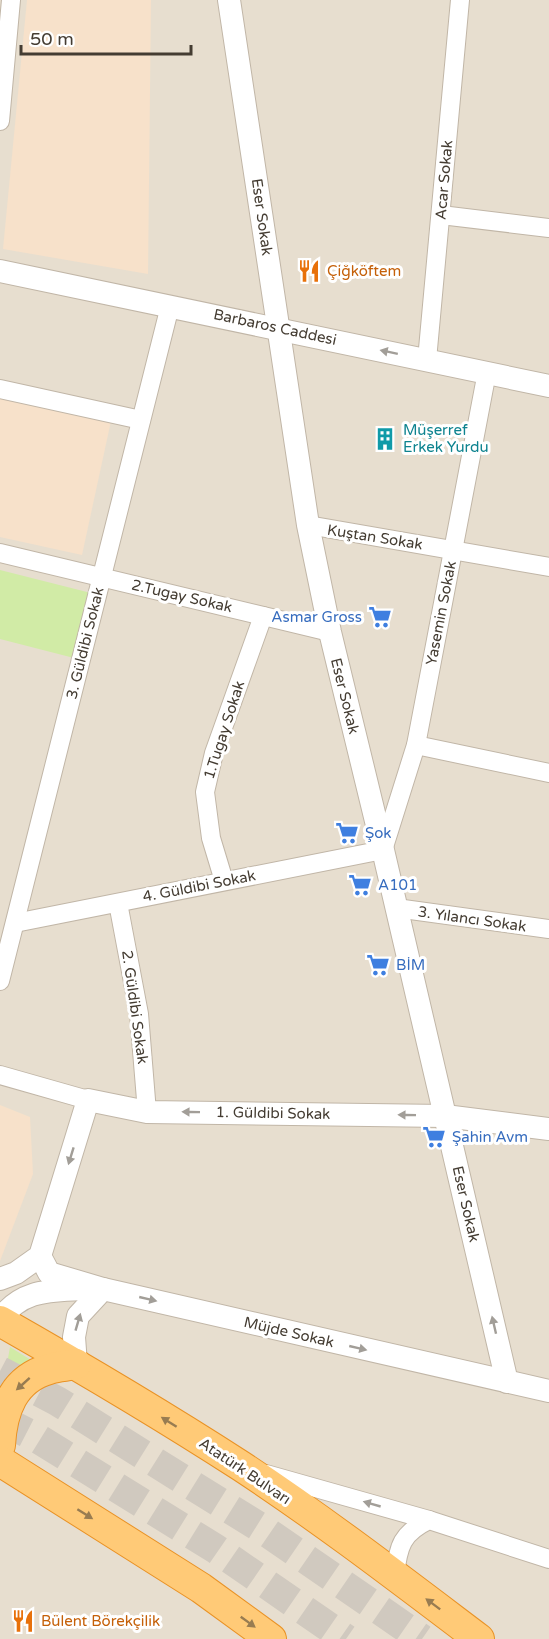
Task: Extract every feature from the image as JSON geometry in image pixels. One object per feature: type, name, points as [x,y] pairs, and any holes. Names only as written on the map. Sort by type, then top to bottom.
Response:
[{"type":"highway","name":"Atatürk Bulvarı","points":[[0,1320],[241,1466],[395,1575],[480,1639]]},
{"type":"highway","points":[[0,1445],[6,1409],[14,1392],[27,1378],[49,1368],[76,1364]]},
{"type":"highway","points":[[0,1461],[201,1588],[271,1639]]},
{"type":"highway","points":[[0,1484],[58,1497]]},
{"type":"street","points":[[0,121],[12,0]]},
{"type":"street","name":"Eser Sokak","points":[[229,0],[308,525],[330,632],[507,1382]]},
{"type":"street","name":"Acar Sokak","points":[[427,360],[460,0]]},
{"type":"street","points":[[441,215],[549,228]]},
{"type":"street","name":"Barbaros Caddesi","points":[[0,271],[549,386]]},
{"type":"street","name":"3. Güldibi Sokak","points":[[0,981],[170,306]]},
{"type":"street","name":"Yasemin Sokak","points":[[383,850],[416,745],[487,372]]},
{"type":"street","points":[[0,389],[141,420]]},
{"type":"street","name":"Kuştan Sokak","points":[[308,525],[549,567]]},
{"type":"street","name":"2.Tugay Sokak","points":[[0,553],[330,632]]},
{"type":"street","name":"1.Tugay Sokak","points":[[224,881],[211,838],[205,792],[214,753],[263,616]]},
{"type":"street","points":[[416,745],[549,773]]},
{"type":"street","name":"4. Güldibi Sokak","points":[[15,923],[383,850]]},
{"type":"street","name":"2. Güldibi Sokak","points":[[118,903],[139,1014],[147,1112]]},
{"type":"street","name":"3. Yılancı Sokak","points":[[396,908],[549,929]]},
{"type":"street","name":"1. Güldibi Sokak","points":[[0,1075],[88,1101],[147,1112],[446,1116],[549,1129]]},
{"type":"street","points":[[0,1280],[16,1273],[40,1256],[88,1101]]},
{"type":"street","name":"Müjde Sokak","points":[[40,1256],[49,1273],[103,1288],[549,1391]]},
{"type":"street","points":[[0,1320],[9,1307],[39,1292],[103,1288]]},
{"type":"street","points":[[76,1364],[74,1337],[78,1316],[103,1288]]},
{"type":"street","points":[[241,1466],[429,1520],[549,1558]]},
{"type":"street","points":[[395,1575],[402,1540],[415,1527],[429,1520]]},
{"type":"shaded area","points":[[0,0],[549,0],[549,1639],[0,1639]]},
{"type":"shaded area","points":[[27,0],[151,0],[148,274],[3,249]]},
{"type":"shaded area","points":[[0,398],[111,421],[82,555],[0,537]]},
{"type":"shaded area","points":[[0,1105],[30,1117],[33,1174],[0,1261]]},
{"type":"green space","points":[[0,570],[91,593],[74,658],[0,639]]},
{"type":"green space","points":[[10,1347],[39,1365],[0,1404],[0,1377],[7,1364]]},
{"type":"tunnel","points":[[0,1371],[57,1401],[264,1530],[422,1639]]},
{"type":"tunnel","points":[[0,1419],[37,1438],[216,1549],[346,1639]]},
{"type":"place","name":"Çiğköftem","points":[[309,271]]},
{"type":"place","name":"Müşerref Erkek Yurdu","points":[[385,439]]},
{"type":"place","name":"Asmar Gross","points":[[380,617]]},
{"type":"place","name":"Şok","points":[[347,833]]},
{"type":"place","name":"A101","points":[[360,885]]},
{"type":"place","name":"BİM","points":[[378,965]]},
{"type":"place","name":"Şahin Avm","points":[[434,1137]]},
{"type":"place","name":"Bülent Börekçilik","points":[[23,1621]]}]
